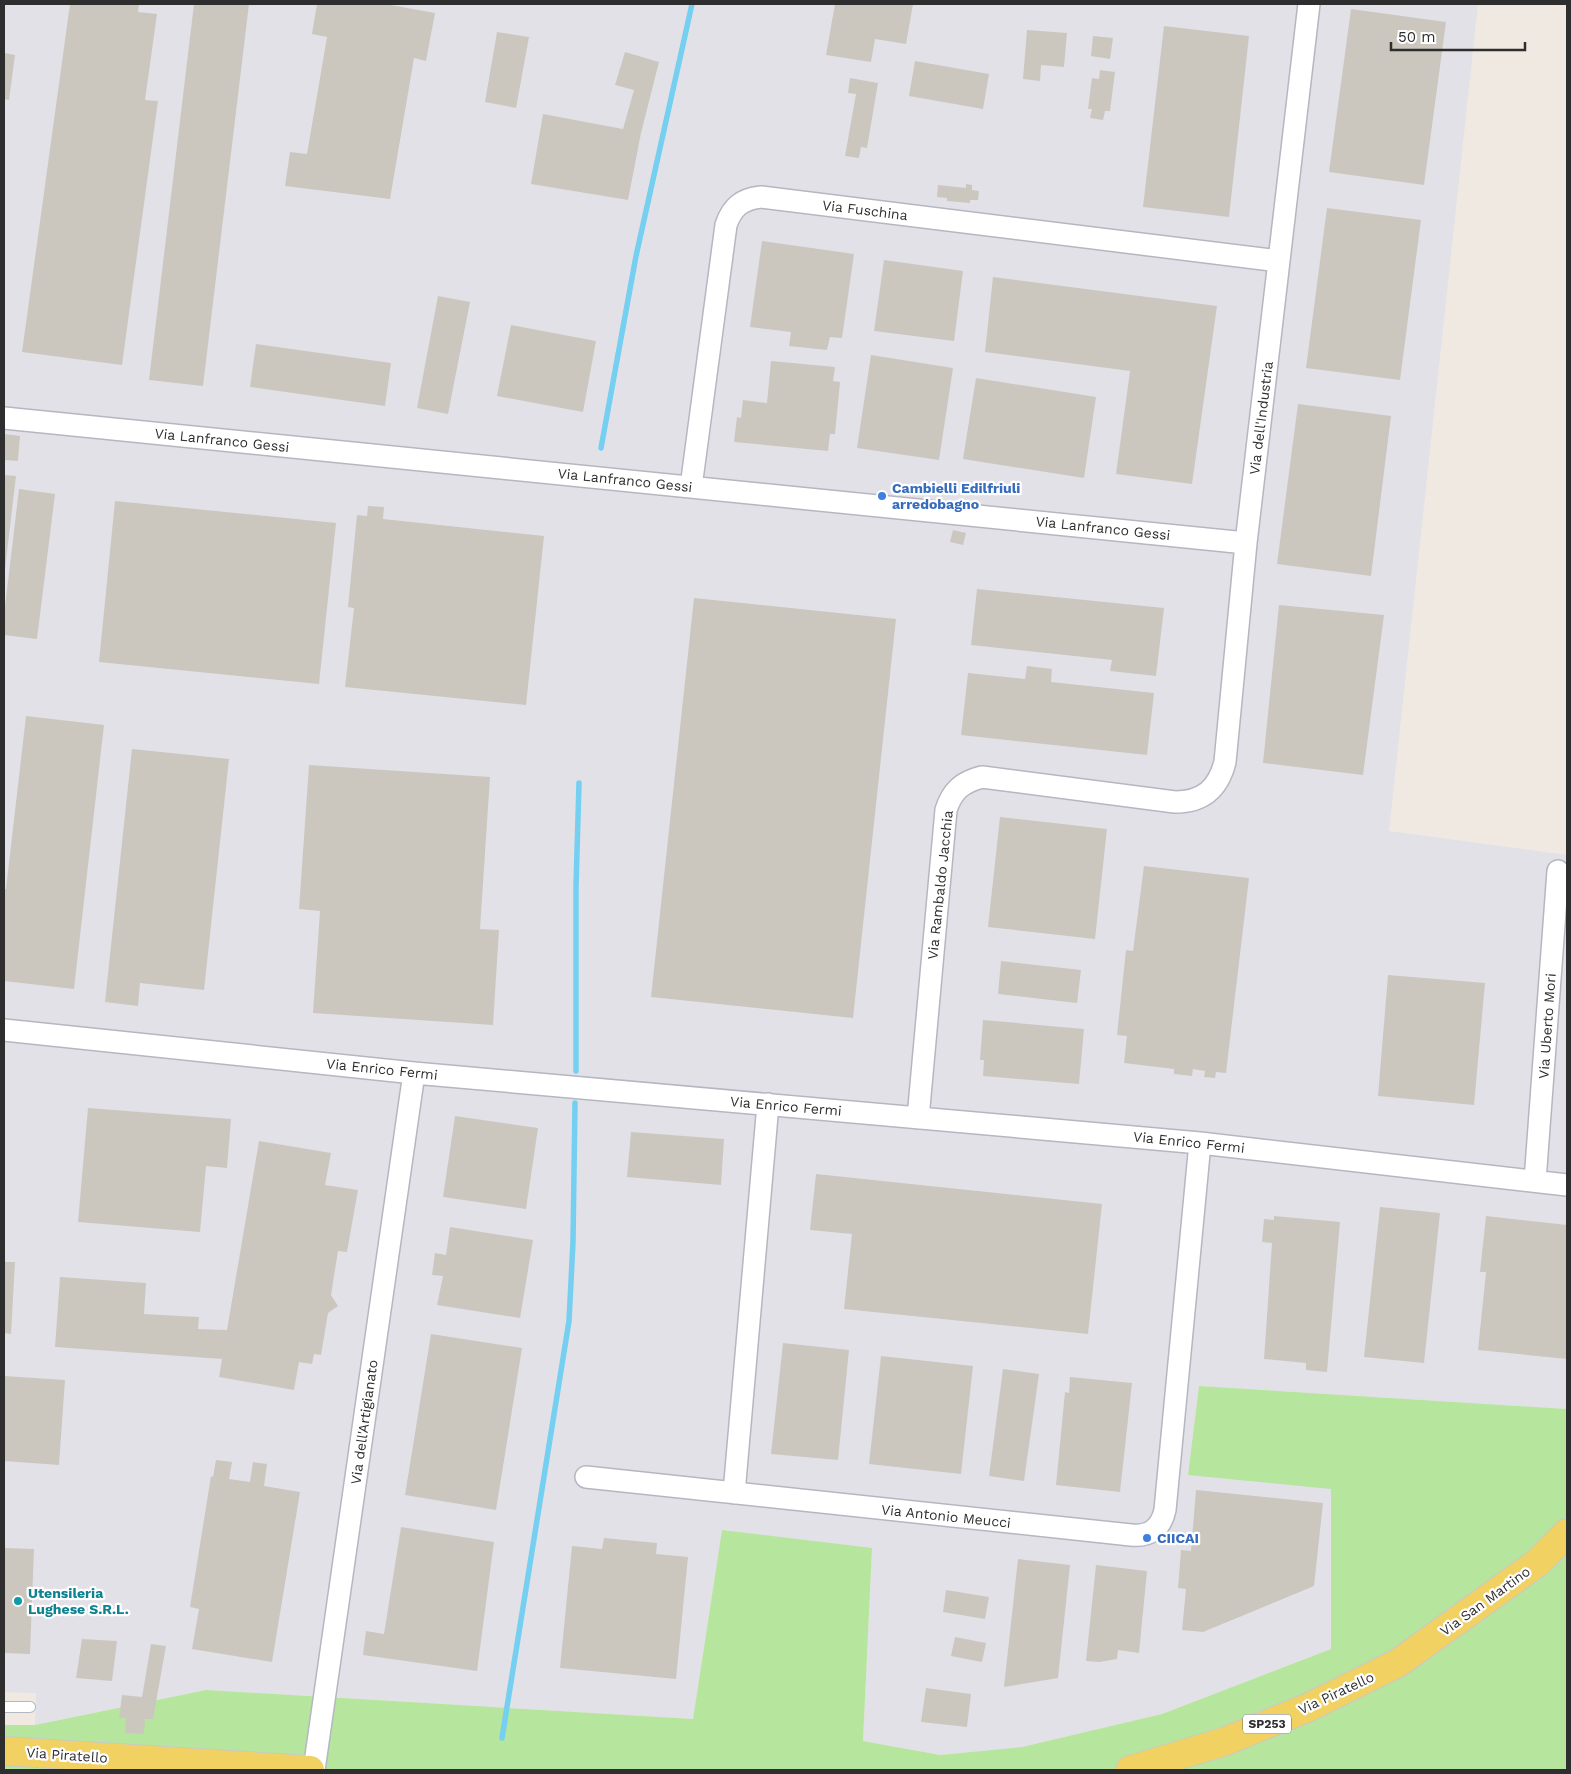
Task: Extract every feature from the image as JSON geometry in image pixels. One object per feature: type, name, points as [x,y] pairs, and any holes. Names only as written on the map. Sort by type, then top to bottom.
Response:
[{"type":"main road","name":"Via San Martino","points":[[1398,1663],[1537,1563],[1567,1533]]},
{"type":"main road","name":"Via Piratello","points":[[1130,1770],[1231,1739],[1307,1708],[1398,1663]]},
{"type":"main road","name":"Via Piratello","points":[[4,1751],[312,1770]]},
{"type":"street","name":"Via dell'Industria","points":[[1175,802],[1190,802],[1203,797],[1214,788],[1222,776],[1225,762],[1246,543],[1309,4]]},
{"type":"street","name":"Via Fuschina","points":[[692,487],[726,225],[734,208],[751,198],[770,198],[1279,261]]},
{"type":"street","name":"Via Lanfranco Gessi","points":[[4,418],[1246,543]]},
{"type":"street","name":"Via Rambaldo Jacchia","points":[[918,1118],[946,810],[950,797],[958,787],[969,780],[982,777],[1175,802]]},
{"type":"street","name":"Via Uberto Mori","points":[[1535,1181],[1558,871]]},
{"type":"street","name":"Via Enrico Fermi","points":[[4,1030],[414,1073],[1200,1143],[1567,1185]]},
{"type":"street","name":"Via dell'Artigianato","points":[[312,1770],[414,1073]]},
{"type":"street","points":[[586,1477],[734,1493],[768,1104]]},
{"type":"street","name":"Via Antonio Meucci","points":[[734,1493],[1132,1535],[1150,1533],[1163,1520],[1165,1510],[1200,1143]]},
{"type":"lane","points":[[4,1707],[30,1707]]},
{"type":"shaded area","points":[[4,4],[1478,4],[1389,831],[1567,855],[1567,1409],[1199,1386],[1188,1474],[1331,1488],[1331,1649],[1162,1714],[1022,1747],[940,1755],[863,1741],[872,1549],[722,1530],[693,1719],[206,1690],[35,1725],[36,1693],[4,1692]]},
{"type":"green space","points":[[1199,1386],[1567,1409],[1567,1770],[4,1770],[4,1725],[35,1725],[206,1690],[693,1719],[722,1530],[872,1548],[863,1741],[940,1755],[1022,1747],[1162,1714],[1331,1649],[1331,1489],[1188,1475]]},
{"type":"building","points":[[70,4],[139,4],[138,12],[157,14],[145,100],[158,101],[122,365],[22,352]]},
{"type":"building","points":[[194,4],[249,4],[203,386],[149,380]]},
{"type":"building","points":[[317,4],[385,4],[435,13],[426,61],[414,58],[390,199],[285,186],[290,152],[307,154],[327,37],[312,34]]},
{"type":"building","points":[[835,4],[913,4],[906,44],[875,39],[871,62],[826,55]]},
{"type":"building","points":[[1351,9],[1446,22],[1424,185],[1329,172]]},
{"type":"building","points":[[1164,26],[1249,36],[1229,217],[1143,207]]},
{"type":"building","points":[[1027,30],[1067,33],[1064,67],[1041,65],[1040,81],[1023,79]]},
{"type":"building","points":[[497,32],[529,37],[516,108],[485,102]]},
{"type":"building","points":[[1093,36],[1113,38],[1110,59],[1091,56]]},
{"type":"building","points":[[625,52],[659,62],[641,133],[628,200],[531,184],[543,114],[623,129],[634,90],[615,85]]},
{"type":"building","points":[[4,53],[15,55],[9,100],[4,99]]},
{"type":"building","points":[[915,61],[989,74],[983,109],[909,96]]},
{"type":"building","points":[[1100,70],[1115,72],[1110,111],[1105,111],[1103,120],[1090,118],[1092,109],[1088,109],[1092,78],[1099,79]]},
{"type":"building","points":[[850,78],[878,83],[867,148],[861,147],[859,158],[845,156],[856,94],[848,93]]},
{"type":"building","points":[[966,184],[972,185],[972,190],[979,191],[978,200],[970,200],[970,203],[947,201],[947,198],[937,197],[938,185],[966,188]]},
{"type":"building","points":[[1327,208],[1421,220],[1400,380],[1306,368]]},
{"type":"building","points":[[762,241],[854,254],[842,338],[830,337],[827,350],[789,346],[791,332],[750,327]]},
{"type":"building","points":[[884,260],[963,271],[954,341],[874,331]]},
{"type":"building","points":[[993,277],[1217,306],[1192,484],[1116,474],[1130,371],[985,352]]},
{"type":"building","points":[[438,296],[470,302],[448,414],[417,408]]},
{"type":"building","points":[[511,325],[596,341],[583,412],[497,396]]},
{"type":"building","points":[[256,344],[391,363],[385,406],[250,387]]},
{"type":"building","points":[[871,355],[953,368],[939,460],[857,448]]},
{"type":"building","points":[[771,361],[835,367],[833,381],[840,382],[835,434],[830,434],[828,451],[734,442],[737,417],[741,418],[743,400],[767,403]]},
{"type":"building","points":[[976,378],[1096,397],[1084,478],[963,459]]},
{"type":"building","points":[[1298,404],[1391,416],[1371,576],[1277,564]]},
{"type":"building","points":[[4,434],[20,436],[18,461],[4,460]]},
{"type":"building","points":[[4,475],[16,476],[5,569],[4,569]]},
{"type":"building","points":[[19,489],[55,494],[37,639],[4,635],[4,615]]},
{"type":"building","points":[[115,501],[336,523],[319,684],[99,662]]},
{"type":"building","points":[[368,506],[384,507],[383,519],[544,536],[526,705],[345,687],[354,608],[348,607],[357,515],[367,516]]},
{"type":"building","points":[[953,530],[966,533],[963,545],[950,542]]},
{"type":"building","points":[[977,589],[1164,608],[1156,676],[1110,671],[1112,660],[971,645]]},
{"type":"building","points":[[694,598],[896,619],[853,1018],[651,997]]},
{"type":"building","points":[[1279,605],[1384,615],[1363,775],[1263,763]]},
{"type":"building","points":[[1027,666],[1052,669],[1051,682],[1154,693],[1147,755],[961,735],[968,673],[1025,679]]},
{"type":"building","points":[[26,716],[104,725],[74,989],[4,981],[4,889],[6,889]]},
{"type":"building","points":[[132,749],[229,759],[204,990],[140,983],[138,1006],[105,1002]]},
{"type":"building","points":[[309,765],[490,777],[480,929],[499,930],[493,1025],[313,1013],[320,911],[299,909]]},
{"type":"building","points":[[1000,817],[1107,829],[1095,939],[988,927]]},
{"type":"building","points":[[1144,866],[1249,878],[1226,1073],[1216,1072],[1215,1078],[1204,1077],[1205,1071],[1193,1069],[1192,1076],[1174,1074],[1174,1069],[1124,1063],[1127,1036],[1117,1035],[1126,950],[1133,951]]},
{"type":"building","points":[[1001,961],[1081,970],[1077,1003],[998,994]]},
{"type":"building","points":[[1388,975],[1485,983],[1474,1105],[1378,1096]]},
{"type":"building","points":[[983,1020],[1084,1029],[1079,1084],[983,1076],[984,1060],[980,1060]]},
{"type":"building","points":[[88,1108],[231,1119],[227,1168],[206,1166],[200,1232],[78,1222]]},
{"type":"building","points":[[455,1116],[538,1128],[526,1209],[443,1197]]},
{"type":"building","points":[[631,1132],[724,1139],[721,1185],[627,1177]]},
{"type":"building","points":[[259,1141],[331,1153],[325,1185],[358,1190],[347,1252],[338,1251],[331,1295],[338,1306],[328,1313],[321,1355],[314,1354],[312,1364],[299,1362],[294,1390],[219,1377],[222,1359],[55,1347],[60,1277],[146,1283],[144,1314],[199,1317],[198,1329],[227,1330]]},
{"type":"building","points":[[816,1174],[1102,1204],[1088,1334],[844,1309],[852,1234],[810,1230]]},
{"type":"building","points":[[1380,1207],[1440,1213],[1424,1363],[1364,1357]]},
{"type":"building","points":[[1274,1216],[1340,1222],[1327,1372],[1306,1370],[1306,1363],[1264,1359],[1272,1243],[1262,1242],[1264,1219],[1274,1220]]},
{"type":"building","points":[[1486,1216],[1567,1225],[1567,1359],[1478,1350],[1486,1272],[1480,1272]]},
{"type":"building","points":[[450,1227],[533,1240],[520,1318],[437,1305],[443,1276],[432,1275],[435,1253],[446,1255]]},
{"type":"building","points":[[4,1262],[15,1262],[11,1334],[4,1333]]},
{"type":"building","points":[[431,1334],[522,1348],[496,1510],[405,1495]]},
{"type":"building","points":[[783,1343],[849,1350],[838,1460],[771,1454]]},
{"type":"building","points":[[881,1356],[973,1366],[961,1474],[869,1464]]},
{"type":"building","points":[[1003,1369],[1039,1374],[1024,1481],[989,1476]]},
{"type":"building","points":[[4,1376],[65,1380],[59,1465],[4,1461]]},
{"type":"building","points":[[1070,1377],[1132,1383],[1120,1492],[1056,1485],[1065,1392],[1069,1393]]},
{"type":"building","points":[[216,1460],[232,1462],[229,1479],[250,1482],[253,1462],[267,1464],[264,1486],[300,1492],[272,1662],[192,1649],[199,1609],[190,1607],[211,1476],[213,1477]]},
{"type":"building","points":[[1196,1490],[1323,1503],[1314,1586],[1203,1632],[1182,1630],[1186,1589],[1178,1588],[1181,1550],[1191,1551]]},
{"type":"building","points":[[401,1527],[494,1542],[477,1671],[363,1655],[366,1631],[384,1634]]},
{"type":"building","points":[[604,1538],[657,1543],[656,1554],[688,1557],[676,1679],[560,1668],[572,1546],[602,1549]]},
{"type":"building","name":"Utensileria Lughese S.R.L.","points":[[4,1548],[34,1549],[30,1654],[4,1653]]},
{"type":"building","points":[[1018,1559],[1070,1565],[1058,1678],[1004,1687]]},
{"type":"building","points":[[1096,1565],[1147,1571],[1139,1653],[1118,1650],[1117,1659],[1099,1662],[1086,1661]]},
{"type":"building","points":[[946,1590],[989,1597],[985,1619],[943,1612]]},
{"type":"building","points":[[955,1637],[986,1643],[982,1662],[951,1656]]},
{"type":"building","points":[[82,1639],[117,1641],[112,1681],[76,1678]]},
{"type":"building","points":[[151,1644],[166,1646],[153,1719],[145,1719],[144,1734],[125,1733],[126,1718],[119,1718],[122,1695],[142,1697]]},
{"type":"building","points":[[926,1688],[971,1694],[967,1727],[921,1722]]},
{"type":"waterway","points":[[601,448],[636,256],[692,4]]},
{"type":"waterway","points":[[576,1071],[576,886],[579,783]]},
{"type":"waterway","points":[[502,1738],[569,1321],[573,1242],[575,1103]]},
{"type":"place","name":"Cambielli Edilfriuli arredobagno","points":[[882,496]]},
{"type":"place","name":"CIICAI","points":[[1147,1538]]},
{"type":"place","name":"Utensileria Lughese S.R.L.","points":[[18,1601]]}]
